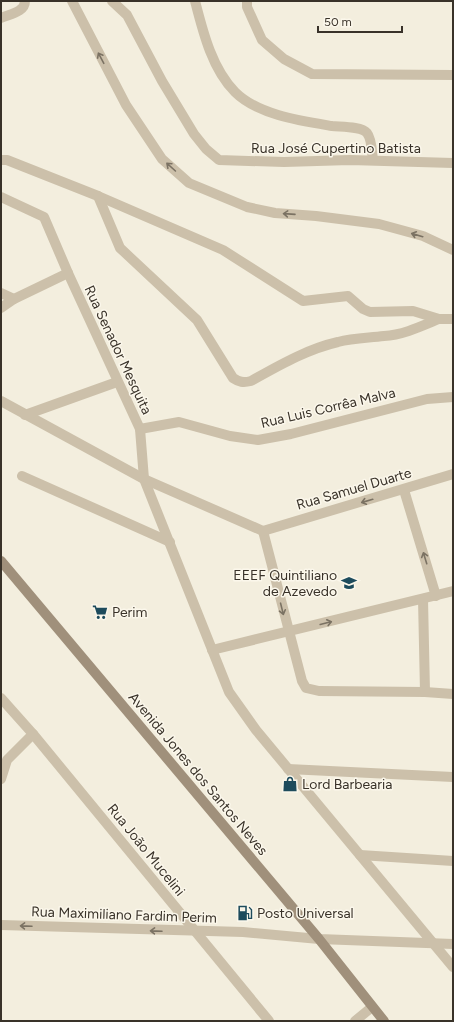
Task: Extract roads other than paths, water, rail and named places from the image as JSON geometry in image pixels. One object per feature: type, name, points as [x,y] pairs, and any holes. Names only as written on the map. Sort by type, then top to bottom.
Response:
[{"type":"main road","name":"Avenida Jones dos Santos Neves","points":[[1,561],[319,939],[384,1021]]},
{"type":"street","points":[[1,18],[21,10],[25,1]]},
{"type":"street","points":[[72,1],[126,105],[162,159],[189,183],[247,207],[275,213],[316,216],[378,224],[423,236],[453,250]]},
{"type":"street","name":"Rua José Cupertino Batista","points":[[112,1],[127,15],[162,81],[194,134],[206,149],[219,160],[284,162],[312,160],[373,160],[453,163]]},
{"type":"street","points":[[195,1],[203,29],[216,62],[235,92],[260,110],[318,124],[362,130],[369,136],[373,160]]},
{"type":"street","points":[[247,1],[247,7],[262,40],[284,59],[312,74],[453,75]]},
{"type":"street","points":[[1,160],[7,160],[98,196],[223,250],[303,301],[348,296],[363,309],[370,312],[413,311],[440,318],[453,319]]},
{"type":"street","points":[[98,196],[120,248],[197,320],[233,378],[239,382],[244,383],[251,381],[291,360],[331,344],[365,337],[384,336],[405,332],[440,318]]},
{"type":"street","name":"Rua Senador Mesquita","points":[[1,197],[44,217],[68,273],[140,429],[144,479],[229,692],[256,730],[453,968]]},
{"type":"street","points":[[1,308],[14,299],[68,273]]},
{"type":"street","points":[[1,293],[14,299]]},
{"type":"street","points":[[25,415],[118,382]]},
{"type":"street","name":"Rua Luis Corrêa Malva","points":[[140,429],[179,422],[230,436],[258,440],[291,434],[428,399],[453,397]]},
{"type":"street","points":[[1,401],[144,479],[263,531],[288,633],[302,681],[306,688],[319,691],[425,692],[453,694]]},
{"type":"street","name":"Rua Samuel Duarte","points":[[263,531],[404,490],[453,474]]},
{"type":"street","points":[[22,476],[170,542]]},
{"type":"street","points":[[404,490],[436,596]]},
{"type":"street","points":[[212,650],[288,633],[453,591]]},
{"type":"street","points":[[423,599],[425,692]]},
{"type":"street","name":"Rua João Mucelini","points":[[1,698],[33,734],[269,1021]]},
{"type":"street","points":[[1,779],[7,760],[33,734]]},
{"type":"street","points":[[288,769],[453,777]]},
{"type":"street","points":[[360,855],[453,861]]},
{"type":"street","name":"Rua Maximiliano Fardim Perim","points":[[1,925],[195,932],[243,932],[319,939],[432,942],[453,944]]},
{"type":"street","points":[[355,1021],[372,1007]]},
{"type":"place","name":"EEEF Quintiliano de Azevedo","points":[[349,583]]},
{"type":"place","name":"Perim","points":[[100,612]]},
{"type":"place","name":"Lord Barbearia","points":[[290,784]]},
{"type":"place","name":"Posto Universal","points":[[245,913]]}]
